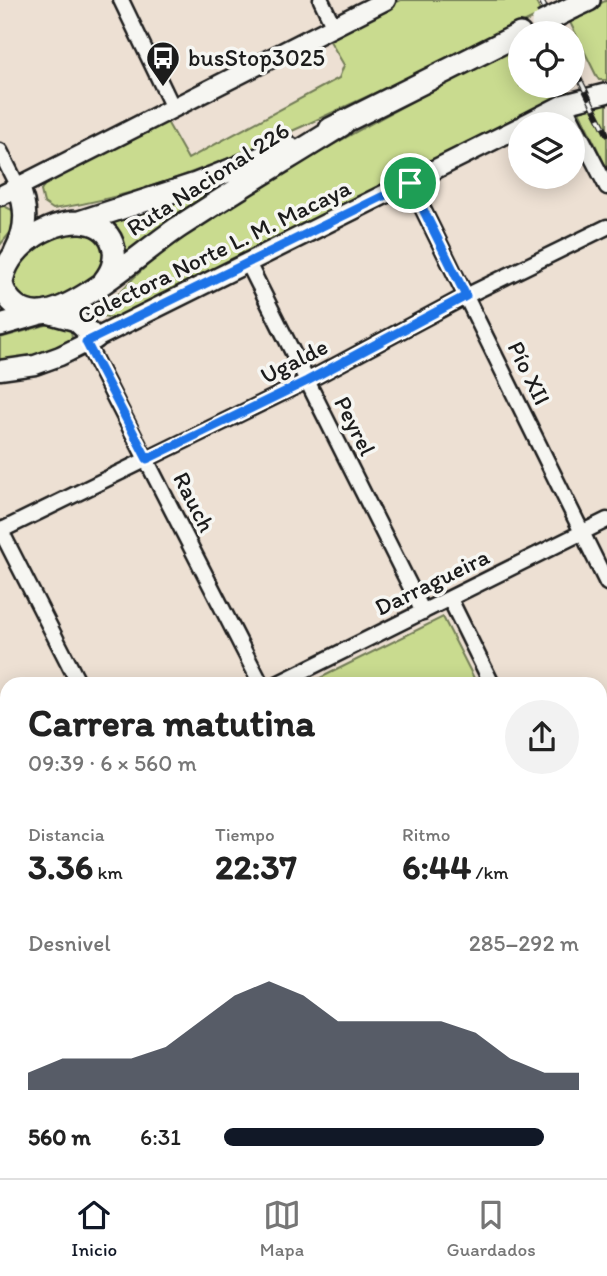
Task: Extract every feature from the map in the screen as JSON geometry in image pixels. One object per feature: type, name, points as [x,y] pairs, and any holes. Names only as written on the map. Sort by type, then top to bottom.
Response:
[{"type":"highway","name":"Ruta Nacional 226","points":[[546,21],[582,4]]},
{"type":"highway","name":"Ruta Nacional 226","points":[[0,325],[76,301],[205,209],[342,125],[508,41]]},
{"type":"highway","name":"Ruta Nacional 226","points":[[7,262],[41,234],[196,184],[342,125]]},
{"type":"highway","points":[[9,191],[37,208],[77,222]]},
{"type":"highway","points":[[9,191],[26,214],[23,235],[7,262],[2,284],[6,295],[19,308],[76,320],[90,340]]},
{"type":"highway","name":"Ruta Nacional 226","points":[[77,222],[104,231],[114,245],[114,263],[103,282]]},
{"type":"highway","points":[[90,340],[92,318],[103,282]]},
{"type":"main road","points":[[9,191],[386,0]]},
{"type":"main road","points":[[548,112],[564,104],[607,93]]},
{"type":"main road","name":"Colectora Norte L. M. Macaya","points":[[0,370],[48,361],[508,133]]},
{"type":"street","points":[[121,0],[173,108]]},
{"type":"street","points":[[321,0],[334,27]]},
{"type":"street","points":[[564,104],[607,187]]},
{"type":"street","points":[[0,151],[9,191]]},
{"type":"street","name":"Pío XII","points":[[410,183],[607,583]]},
{"type":"street","name":"Ugalde","points":[[0,530],[307,381],[466,296],[607,227]]},
{"type":"street","name":"Peyrel","points":[[247,261],[423,612]]},
{"type":"street","name":"Rauch","points":[[90,340],[257,677]]},
{"type":"street","name":"Darragueira","points":[[291,677],[607,520]]},
{"type":"street","points":[[0,530],[75,677]]},
{"type":"street","points":[[450,599],[489,677]]},
{"type":"green space","points":[[401,0],[535,0],[545,21],[540,21],[538,16],[527,21],[508,21],[508,30],[301,127],[180,177],[86,203],[53,209],[44,203],[41,191],[47,180],[166,120],[188,159],[339,78],[344,65],[327,36]]},
{"type":"green space","points":[[559,0],[571,0],[579,14],[607,0],[607,80],[599,80],[585,53],[585,21],[569,21]]},
{"type":"green space","points":[[508,50],[508,98],[566,98],[537,112],[508,112],[508,126],[116,319],[103,316],[103,312],[141,271],[203,223],[396,110]]},
{"type":"green space","points":[[607,97],[607,169],[585,123],[585,112],[579,112],[578,109]]},
{"type":"green space","points":[[278,157],[123,261],[102,219]]},
{"type":"green space","points":[[0,204],[12,210],[16,217],[15,227],[0,245]]},
{"type":"green space","points":[[81,229],[104,240],[104,272],[53,302],[32,305],[23,301],[10,283],[22,255],[57,235]]},
{"type":"green space","points":[[53,323],[71,328],[72,339],[47,354],[0,363],[0,338]]},
{"type":"green space","points":[[443,617],[473,677],[322,677]]},
{"type":"railway","points":[[541,0],[551,21]]},
{"type":"railway","points":[[585,90],[607,134]]},
{"type":"place","name":"busStop3025","points":[[163,88]]},
{"type":"route","points":[[410,183],[466,296],[307,381],[147,459],[86,342],[410,183]]}]
